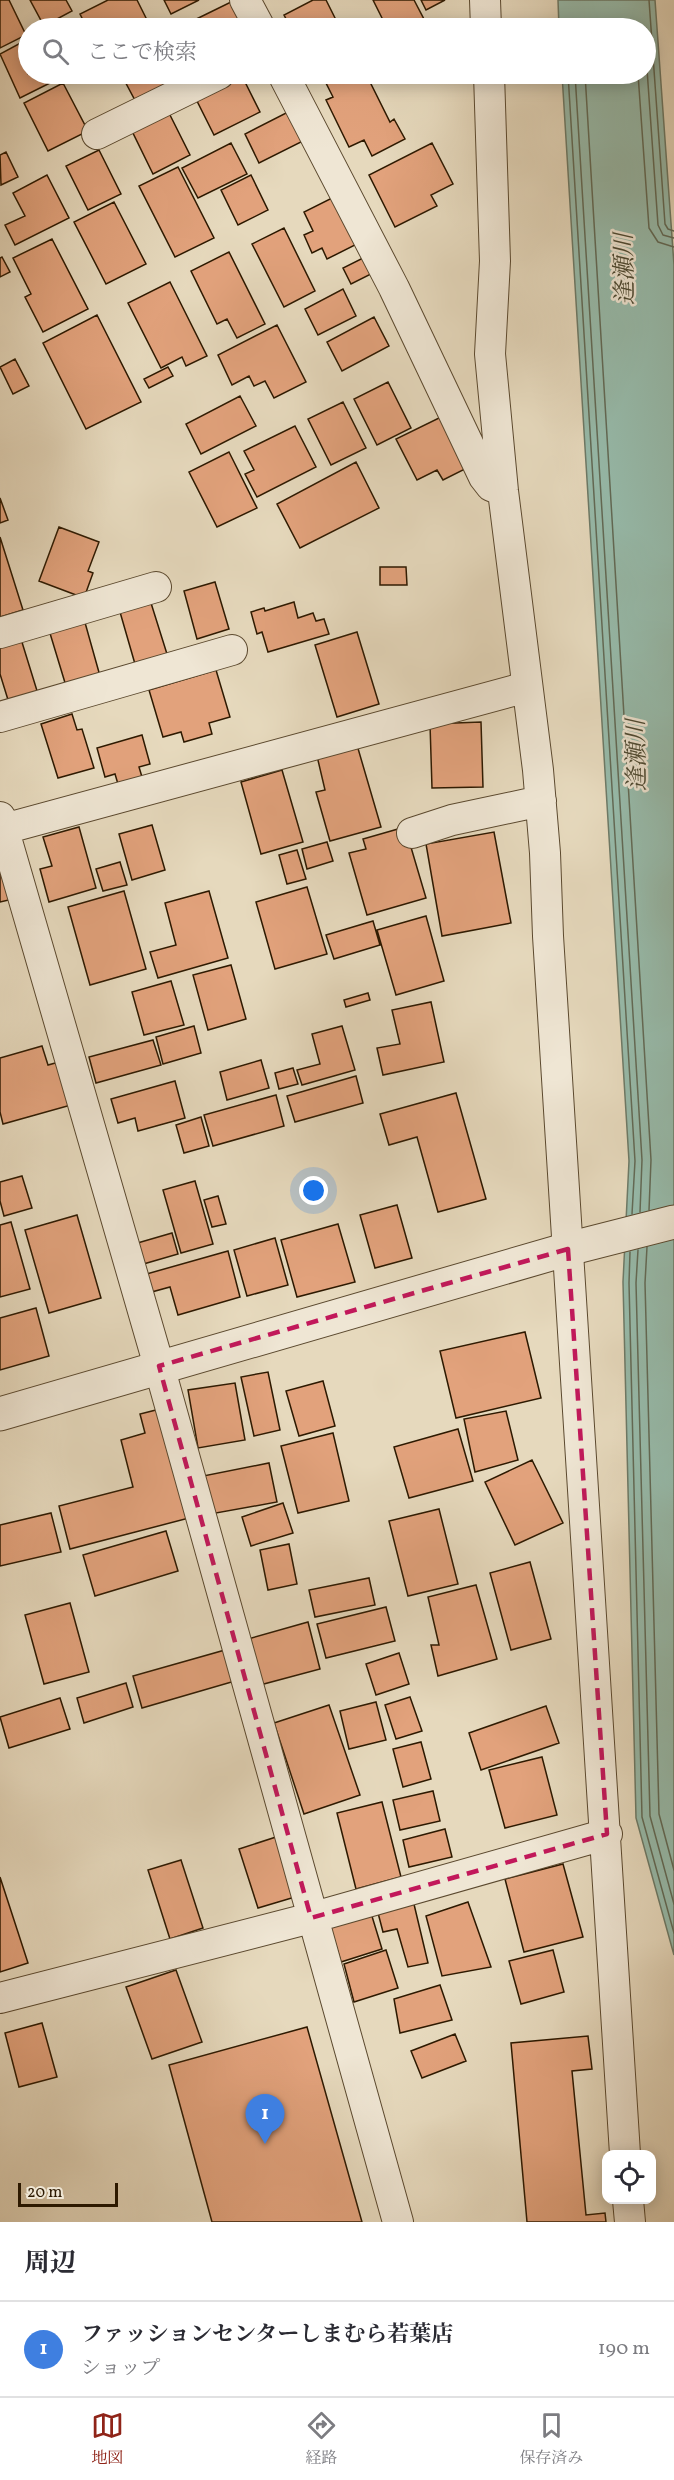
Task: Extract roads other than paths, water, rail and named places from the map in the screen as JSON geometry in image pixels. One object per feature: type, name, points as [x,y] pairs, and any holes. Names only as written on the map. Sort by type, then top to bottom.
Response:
[{"type":"street","points":[[245,0],[255,18]]},
{"type":"street","points":[[485,0],[486,18]]},
{"type":"street","points":[[97,134],[199,84]]},
{"type":"street","points":[[288,84],[394,288],[484,477],[491,486],[503,490]]},
{"type":"street","points":[[489,84],[495,261],[490,354],[503,490],[541,801],[607,1834],[625,2150]]},
{"type":"street","points":[[0,633],[156,586]]},
{"type":"street","points":[[0,717],[232,650]]},
{"type":"street","points":[[398,2222],[311,1918],[159,1366],[1,825],[527,687]]},
{"type":"street","points":[[412,833],[452,820],[541,801]]},
{"type":"street","points":[[0,1414],[568,1249],[674,1222]]},
{"type":"street","points":[[0,1998],[311,1918],[607,1834]]},
{"type":"street","points":[[628,2204],[630,2222]]},
{"type":"water","name":"逢瀬川","points":[[558,0],[655,0],[674,265],[674,1955],[636,1818],[623,1282],[629,1161],[563,84],[656,84],[656,18],[559,18]]},
{"type":"place","name":"ファッションセンターしまむら若葉店","points":[[265,2144]]}]
